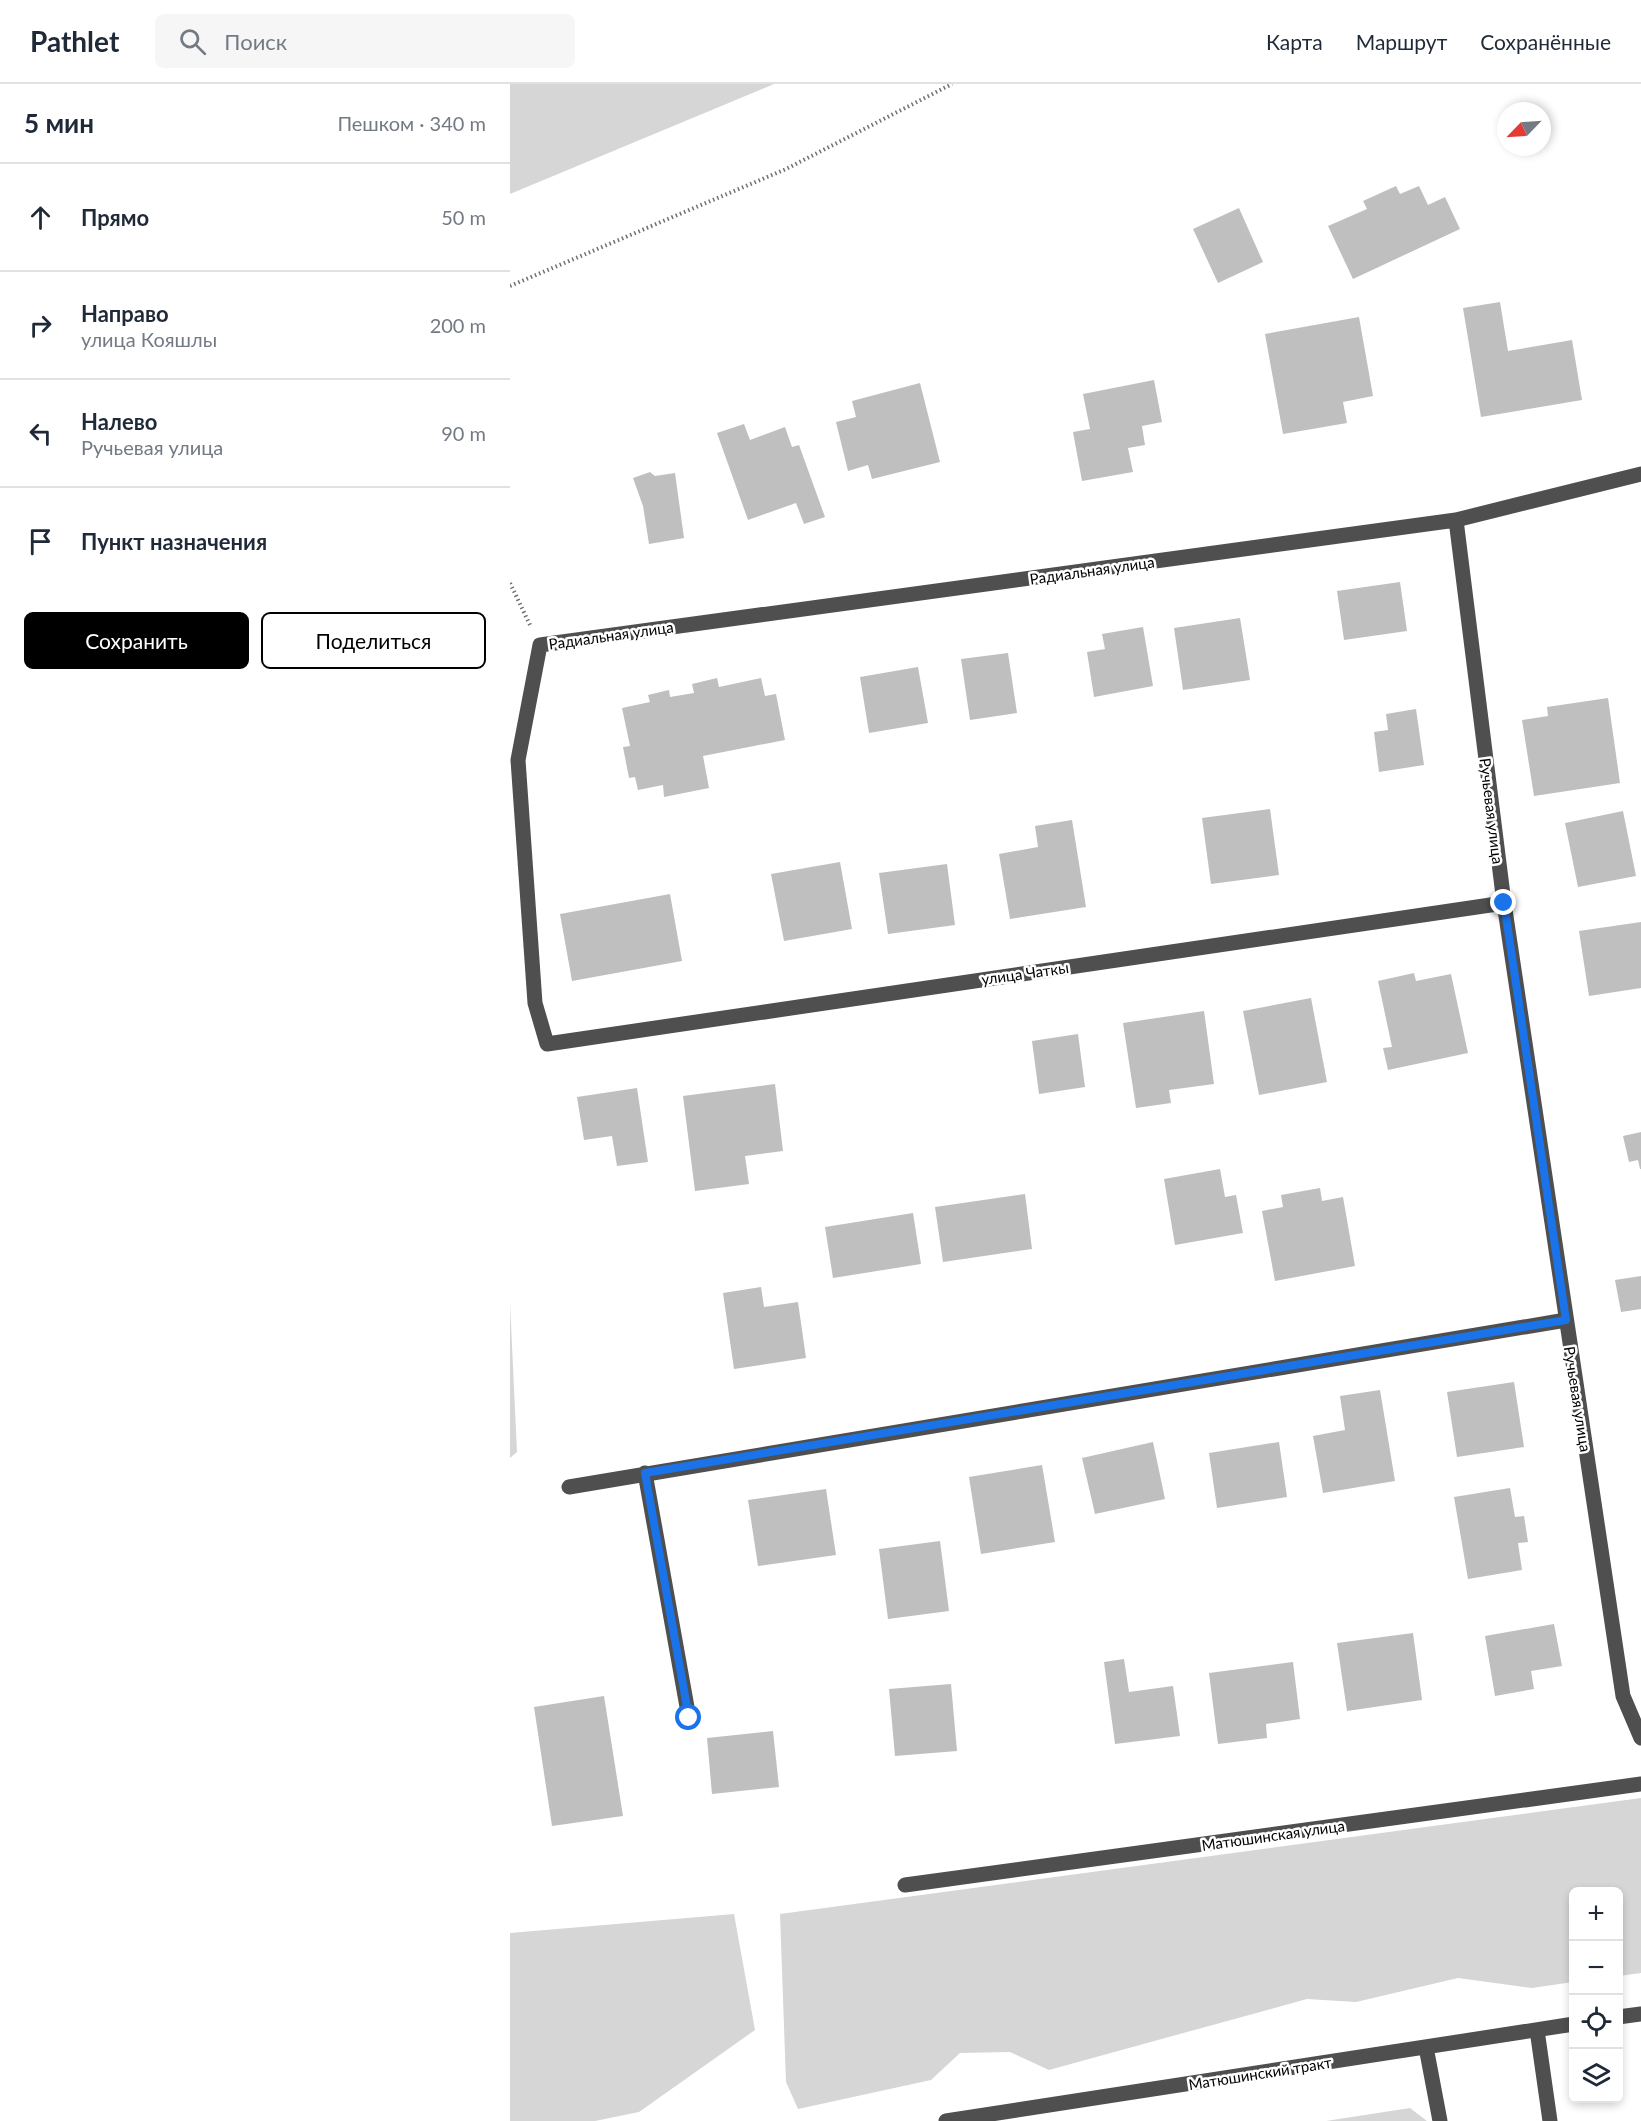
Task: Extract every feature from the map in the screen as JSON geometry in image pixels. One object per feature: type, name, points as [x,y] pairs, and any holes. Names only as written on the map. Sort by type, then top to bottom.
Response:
[{"type":"street","name":"Радиальная улица","points":[[540,645],[1456,520],[1641,474]]},
{"type":"street","name":"Ручьевая улица","points":[[1456,520],[1504,903],[1623,1696],[1641,1738]]},
{"type":"street","name":"улица Чаткы","points":[[540,645],[518,760],[535,1003],[547,1044],[1504,903]]},
{"type":"street","points":[[569,1487],[1566,1320]]},
{"type":"street","points":[[645,1473],[689,1718]]},
{"type":"street","name":"Матюшинская улица","points":[[905,1885],[1641,1784]]},
{"type":"street","points":[[1623,2017],[1641,2014]]},
{"type":"street","name":"Матюшинский тракт","points":[[946,2121],[1569,2025]]},
{"type":"street","points":[[1537,2030],[1550,2121]]},
{"type":"street","points":[[1426,2048],[1440,2121]]},
{"type":"path","points":[[510,286],[786,169],[952,84]]},
{"type":"path","points":[[510,584],[540,645]]},
{"type":"shaded area","points":[[510,84],[774,84],[510,194]]},
{"type":"shaded area","points":[[510,1303],[517,1452],[510,1458]]},
{"type":"shaded area","points":[[1641,1798],[1641,1973],[1623,1975],[1623,1887],[1569,1887],[1569,1983],[1532,1988],[1458,1978],[1356,2002],[1307,1999],[1049,2070],[1010,2052],[960,2053],[931,2080],[798,2109],[786,2082],[780,1914]]},
{"type":"shaded area","points":[[734,1914],[755,2030],[639,2112],[595,2121],[510,2121],[510,1933]]},
{"type":"shaded area","points":[[1410,2108],[1427,2121],[1326,2121]]},
{"type":"building","points":[[1396,186],[1400,194],[1419,186],[1428,205],[1445,197],[1460,229],[1353,279],[1328,226],[1367,209],[1363,201]]},
{"type":"building","points":[[1239,208],[1263,262],[1218,283],[1193,229]]},
{"type":"building","points":[[1500,302],[1508,351],[1572,340],[1582,400],[1481,417],[1463,308]]},
{"type":"building","points":[[1359,317],[1373,396],[1343,402],[1347,423],[1283,434],[1265,334]]},
{"type":"building","points":[[1154,380],[1162,422],[1142,426],[1145,445],[1128,448],[1133,472],[1082,481],[1073,432],[1090,429],[1083,394]]},
{"type":"building","points":[[920,383],[940,462],[872,479],[868,465],[848,471],[836,422],[856,417],[852,401]]},
{"type":"building","points":[[744,424],[750,440],[785,427],[792,447],[799,445],[825,517],[804,524],[796,503],[748,520],[717,433]]},
{"type":"building","points":[[650,472],[655,476],[675,473],[684,538],[649,544],[643,506],[633,478]]},
{"type":"building","points":[[1400,582],[1407,631],[1344,640],[1337,591]]},
{"type":"building","points":[[1240,618],[1250,680],[1183,690],[1174,628]]},
{"type":"building","points":[[1143,627],[1153,686],[1094,697],[1087,652],[1105,649],[1102,634]]},
{"type":"building","points":[[1008,653],[1017,713],[970,720],[961,659]]},
{"type":"building","points":[[918,667],[928,723],[869,733],[860,677]]},
{"type":"building","points":[[717,678],[719,687],[761,678],[765,696],[776,694],[785,740],[703,756],[709,788],[664,797],[663,785],[638,790],[635,777],[629,778],[623,747],[630,746],[622,708],[650,702],[648,695],[669,690],[670,697],[694,693],[692,684]]},
{"type":"building","points":[[1608,698],[1620,783],[1534,796],[1522,720],[1548,716],[1547,707]]},
{"type":"building","points":[[1416,709],[1424,765],[1379,772],[1374,732],[1388,730],[1386,714]]},
{"type":"building","points":[[1270,809],[1279,875],[1211,884],[1202,818]]},
{"type":"building","points":[[1623,811],[1636,876],[1578,887],[1565,823]]},
{"type":"building","points":[[1072,820],[1086,907],[1010,919],[999,854],[1038,847],[1035,826]]},
{"type":"building","points":[[840,862],[852,929],[784,941],[771,874]]},
{"type":"building","points":[[947,864],[955,925],[888,934],[879,873]]},
{"type":"building","points":[[670,894],[682,961],[572,981],[560,914]]},
{"type":"building","points":[[1641,922],[1641,988],[1589,996],[1579,931]]},
{"type":"building","points":[[1414,973],[1416,981],[1451,974],[1468,1053],[1388,1070],[1383,1048],[1392,1047],[1378,981]]},
{"type":"building","points":[[1311,998],[1327,1082],[1259,1095],[1243,1011]]},
{"type":"building","points":[[1204,1011],[1214,1084],[1169,1090],[1171,1103],[1136,1108],[1123,1023]]},
{"type":"building","points":[[1078,1034],[1085,1087],[1039,1094],[1032,1041]]},
{"type":"building","points":[[775,1084],[783,1151],[745,1156],[749,1184],[695,1191],[683,1096]]},
{"type":"building","points":[[637,1088],[648,1162],[617,1166],[612,1136],[584,1140],[577,1097]]},
{"type":"building","points":[[1641,1132],[1640,1169],[1638,1160],[1629,1162],[1623,1136]]},
{"type":"building","points":[[1220,1169],[1225,1197],[1236,1195],[1243,1233],[1175,1245],[1164,1179]]},
{"type":"building","points":[[1320,1188],[1322,1201],[1343,1197],[1355,1266],[1275,1281],[1262,1211],[1283,1207],[1281,1195]]},
{"type":"building","points":[[1025,1194],[1032,1249],[943,1262],[935,1207]]},
{"type":"building","points":[[913,1213],[921,1264],[833,1278],[825,1227]]},
{"type":"building","points":[[1641,1276],[1641,1309],[1621,1312],[1615,1280]]},
{"type":"building","points":[[761,1287],[764,1307],[798,1302],[806,1358],[734,1369],[723,1293]]},
{"type":"building","points":[[1514,1382],[1524,1447],[1457,1457],[1447,1392]]},
{"type":"building","points":[[1380,1390],[1395,1481],[1323,1493],[1313,1436],[1345,1430],[1340,1396]]},
{"type":"building","points":[[1153,1442],[1165,1499],[1095,1514],[1082,1458]]},
{"type":"building","points":[[1279,1442],[1287,1497],[1217,1508],[1209,1453]]},
{"type":"building","points":[[1042,1465],[1055,1542],[981,1554],[969,1477]]},
{"type":"building","points":[[1510,1488],[1515,1517],[1524,1516],[1528,1542],[1518,1543],[1522,1570],[1468,1579],[1454,1497]]},
{"type":"building","points":[[826,1489],[836,1555],[758,1566],[748,1500]]},
{"type":"building","points":[[940,1541],[949,1611],[888,1619],[879,1549]]},
{"type":"building","points":[[1554,1624],[1562,1666],[1531,1671],[1534,1689],[1495,1696],[1485,1636]]},
{"type":"building","points":[[1413,1633],[1422,1700],[1347,1711],[1337,1643]]},
{"type":"building","points":[[1124,1659],[1129,1692],[1173,1686],[1180,1736],[1115,1744],[1104,1662]]},
{"type":"building","points":[[1293,1662],[1300,1719],[1266,1724],[1267,1738],[1218,1744],[1209,1673]]},
{"type":"building","points":[[951,1684],[957,1751],[895,1756],[889,1689]]},
{"type":"building","points":[[604,1696],[623,1816],[552,1826],[534,1707]]},
{"type":"building","points":[[773,1731],[779,1787],[712,1794],[707,1738]]},
{"type":"route","points":[[689,1718],[645,1473],[1566,1320],[1504,903]]}]
